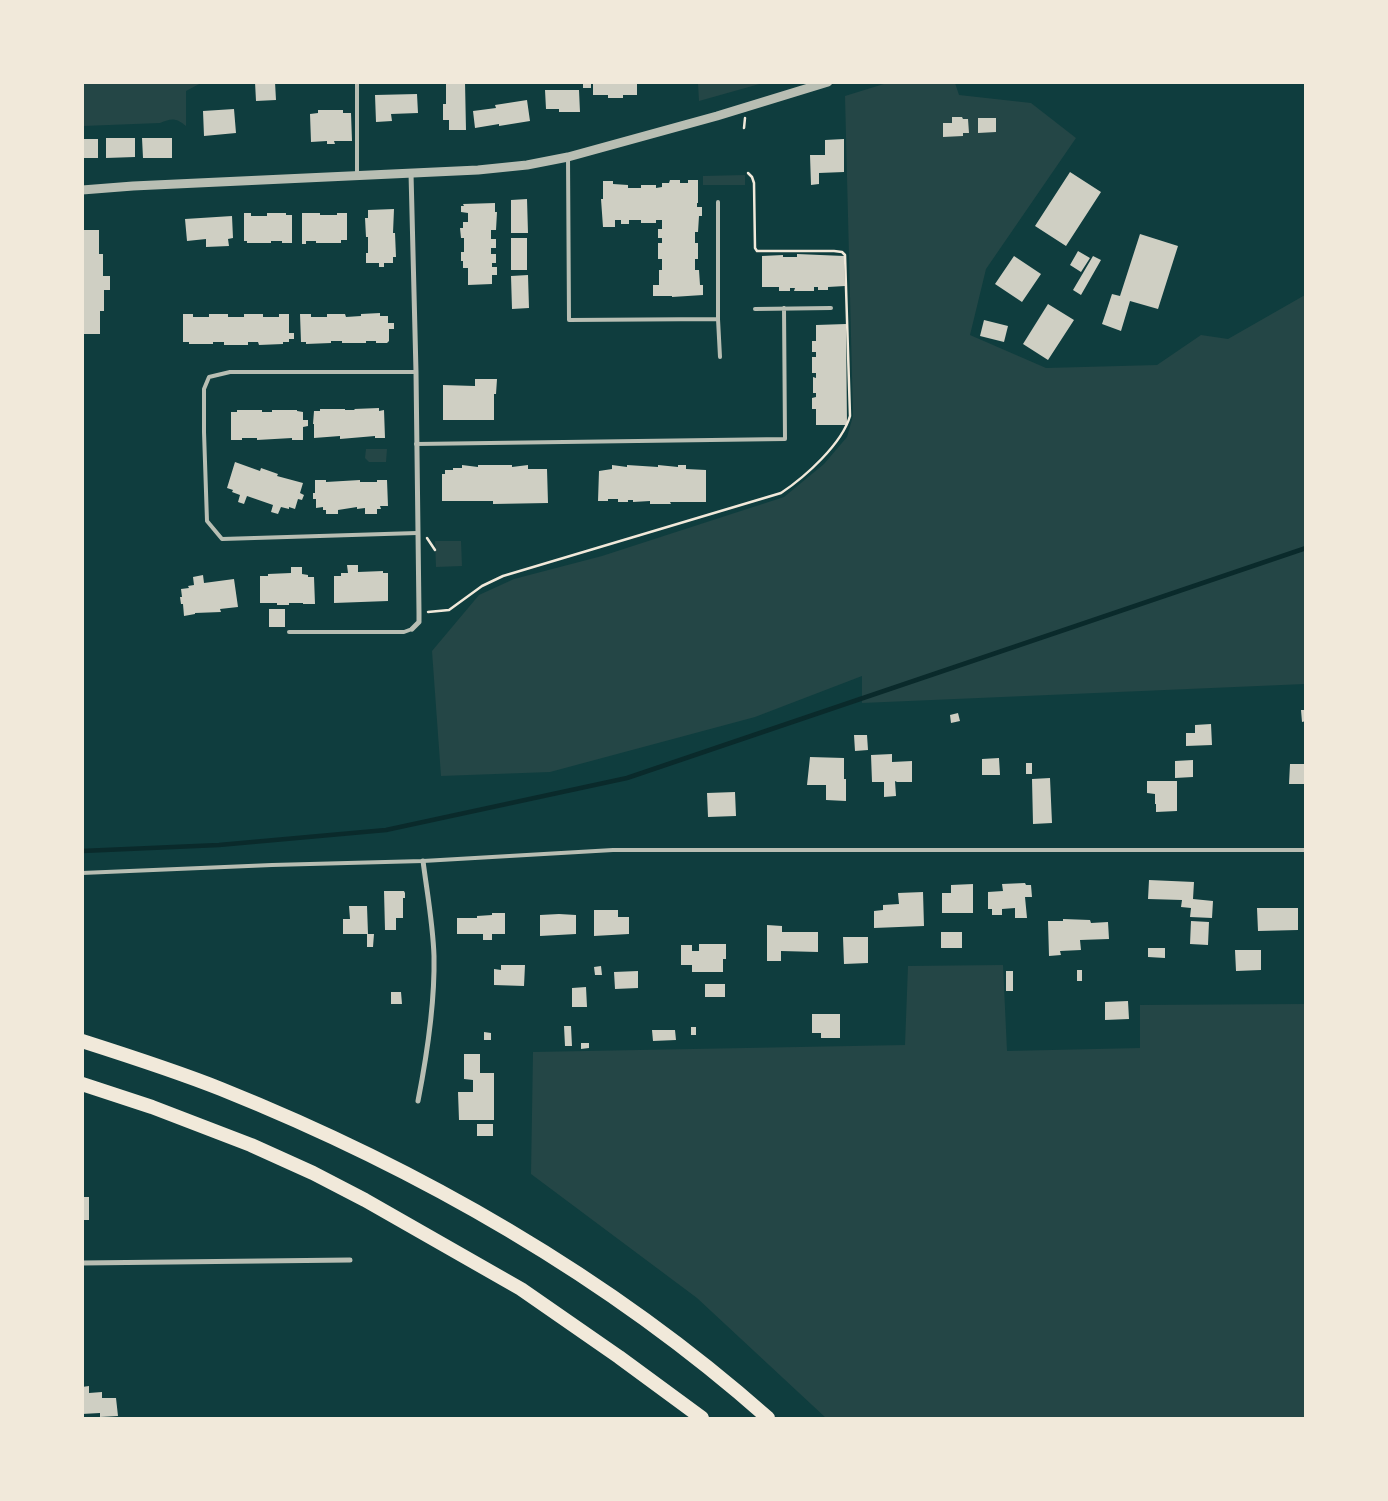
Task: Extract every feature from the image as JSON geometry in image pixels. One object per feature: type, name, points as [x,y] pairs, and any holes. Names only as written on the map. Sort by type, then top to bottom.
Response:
[{"type":"highway","points":[[82,1041],[219,1088],[270,1109],[357,1148],[455,1199],[545,1253],[624,1306],[768,1418]]},
{"type":"highway","points":[[82,1084],[152,1107],[251,1146],[313,1173],[365,1200],[521,1289],[619,1356],[702,1418]]},
{"type":"street","points":[[82,190],[412,173],[527,165],[568,157],[716,116],[828,82]]},
{"type":"street","points":[[412,173],[419,622],[412,629]]},
{"type":"street","points":[[418,1101],[429,1025],[434,957],[423,861]]},
{"type":"street","points":[[82,1263],[350,1260]]},
{"type":"lane","points":[[357,82],[357,176]]},
{"type":"lane","points":[[568,157],[569,320],[718,319]]},
{"type":"lane","points":[[718,202],[718,319],[720,357]]},
{"type":"lane","points":[[416,444],[785,440],[784,308]]},
{"type":"lane","points":[[755,309],[831,308]]},
{"type":"lane","points":[[416,372],[230,372],[209,376],[204,389],[204,432],[207,521],[222,539],[417,533]]},
{"type":"lane","points":[[289,632],[404,632],[412,629]]},
{"type":"lane","points":[[82,874],[272,865],[423,861],[612,850],[1306,850]]},
{"type":"path","points":[[744,128],[746,120]]},
{"type":"shaded area","points":[[698,82],[763,83],[699,101]]},
{"type":"shaded area","points":[[82,83],[201,83],[186,91],[186,126],[179,121],[168,120],[160,123],[83,126]]},
{"type":"shaded area","points":[[887,83],[955,83],[959,95],[1031,103],[1076,138],[986,269],[970,335],[1046,368],[1157,365],[1201,335],[1228,339],[1305,295],[1305,684],[862,703],[862,676],[755,717],[550,772],[441,776],[432,651],[479,595],[514,579],[602,556],[784,497],[824,464],[847,437],[853,416],[845,96]]},
{"type":"shaded area","points":[[745,175],[745,185],[703,185],[703,176]]},
{"type":"shaded area","points":[[366,449],[387,449],[386,462],[369,462],[365,458]]},
{"type":"shaded area","points":[[435,541],[461,541],[462,566],[436,567]]},
{"type":"shaded area","points":[[1003,965],[1007,1051],[1140,1048],[1140,1005],[1305,1004],[1305,1418],[826,1418],[697,1298],[531,1174],[533,1052],[905,1045],[908,966]]},
{"type":"building","points":[[255,82],[275,82],[276,100],[256,101]]},
{"type":"building","points":[[446,82],[465,82],[466,130],[449,130],[449,120],[443,120],[443,104],[446,104]]},
{"type":"building","points":[[583,82],[591,82],[591,88],[583,88]]},
{"type":"building","points":[[593,82],[637,82],[637,95],[623,95],[623,98],[608,98],[608,95],[593,95]]},
{"type":"building","points":[[545,90],[579,90],[580,112],[559,112],[559,109],[546,109]]},
{"type":"building","points":[[417,94],[418,113],[391,114],[392,121],[376,122],[375,95]]},
{"type":"building","points":[[527,100],[530,121],[475,128],[473,111],[496,108],[495,105]]},
{"type":"building","points":[[234,109],[236,133],[204,136],[203,111]]},
{"type":"building","points":[[318,110],[343,110],[343,113],[351,113],[352,141],[334,141],[335,144],[327,144],[327,141],[311,142],[310,114],[318,113]]},
{"type":"building","points":[[952,117],[968,119],[969,133],[963,133],[963,136],[943,137],[943,123],[952,123]]},
{"type":"building","points":[[978,118],[996,118],[996,132],[978,133]]},
{"type":"building","points":[[106,138],[135,138],[135,157],[106,158]]},
{"type":"building","points":[[142,138],[172,138],[172,158],[143,158]]},
{"type":"building","points":[[82,139],[98,139],[98,158],[82,158]]},
{"type":"building","points":[[844,139],[844,172],[819,173],[819,184],[811,185],[810,155],[825,155],[825,140]]},
{"type":"building","points":[[1070,172],[1101,192],[1066,246],[1035,226]]},
{"type":"building","points":[[670,180],[680,180],[680,183],[688,183],[688,180],[698,180],[697,207],[702,207],[702,216],[699,216],[698,232],[695,232],[695,243],[698,243],[698,259],[695,259],[695,270],[699,270],[700,285],[703,285],[703,295],[653,296],[653,285],[659,285],[659,270],[662,270],[662,259],[658,259],[658,243],[662,243],[662,238],[658,238],[658,229],[662,229],[662,220],[656,220],[656,223],[641,223],[641,220],[629,220],[629,224],[621,224],[621,220],[615,220],[615,227],[603,227],[601,199],[603,199],[603,181],[613,181],[613,184],[628,185],[628,188],[641,188],[641,185],[656,185],[656,188],[662,187],[662,183],[669,183]]},
{"type":"building","points":[[527,199],[528,233],[511,233],[511,200]]},
{"type":"building","points":[[495,203],[495,212],[497,212],[496,230],[491,230],[491,239],[496,239],[496,248],[491,248],[491,254],[496,254],[496,263],[492,263],[492,267],[497,267],[497,275],[492,275],[492,284],[468,285],[468,268],[463,268],[463,261],[461,261],[461,252],[464,252],[464,238],[461,238],[460,228],[463,228],[463,222],[468,222],[468,213],[461,212],[461,206],[464,206],[463,204]]},
{"type":"building","points":[[394,209],[393,233],[395,233],[396,257],[393,257],[393,263],[384,263],[384,267],[379,267],[379,263],[366,263],[368,237],[366,237],[365,218],[368,218],[368,210]]},
{"type":"building","points":[[244,213],[251,213],[251,216],[267,216],[267,213],[286,213],[286,215],[292,215],[292,243],[271,241],[271,243],[247,243],[247,241],[244,241]]},
{"type":"building","points":[[302,213],[337,215],[337,213],[347,213],[347,240],[341,240],[341,243],[306,241],[306,244],[302,244]]},
{"type":"building","points":[[232,216],[233,238],[228,239],[229,246],[206,247],[206,239],[187,241],[185,219]]},
{"type":"building","points":[[82,230],[99,230],[99,254],[103,254],[103,276],[110,276],[110,290],[104,290],[104,311],[100,311],[100,334],[82,334]]},
{"type":"building","points":[[1140,234],[1178,246],[1158,309],[1130,301],[1121,331],[1102,324],[1112,294],[1120,296]]},
{"type":"building","points":[[511,238],[527,238],[527,270],[511,270]]},
{"type":"building","points":[[1078,251],[1090,258],[1081,272],[1070,265]]},
{"type":"building","points":[[797,254],[844,256],[845,286],[828,287],[828,290],[818,290],[818,287],[814,287],[814,291],[794,291],[795,288],[790,288],[790,291],[779,291],[779,287],[762,287],[762,256],[783,255],[783,257],[797,257]]},
{"type":"building","points":[[1014,256],[1041,274],[1022,302],[995,284]]},
{"type":"building","points":[[1093,256],[1101,260],[1081,295],[1073,290]]},
{"type":"building","points":[[528,275],[529,308],[512,309],[511,276]]},
{"type":"building","points":[[1048,304],[1074,320],[1048,360],[1023,344]]},
{"type":"building","points":[[380,313],[380,316],[388,316],[388,323],[394,323],[394,329],[389,329],[389,341],[387,343],[366,341],[366,343],[342,343],[342,341],[331,341],[331,343],[306,344],[306,342],[301,342],[300,314],[311,314],[311,317],[327,317],[327,314],[345,314],[346,317]]},
{"type":"building","points":[[183,314],[193,314],[193,317],[209,317],[209,314],[228,314],[228,317],[244,317],[244,314],[263,314],[263,317],[279,317],[279,314],[289,314],[289,333],[294,333],[294,339],[289,339],[289,342],[283,342],[283,344],[259,345],[258,342],[248,342],[248,345],[224,345],[224,342],[213,342],[213,344],[189,344],[189,342],[183,342]]},
{"type":"building","points":[[984,320],[1008,326],[1004,342],[980,336]]},
{"type":"building","points":[[846,324],[847,425],[816,425],[816,409],[812,409],[812,398],[816,397],[816,393],[813,393],[813,377],[816,378],[816,373],[812,373],[812,357],[816,357],[816,352],[812,352],[812,341],[816,341],[816,325]]},
{"type":"building","points":[[475,379],[497,379],[496,394],[494,394],[494,420],[443,420],[443,385],[475,386]]},
{"type":"building","points":[[379,408],[379,411],[384,410],[385,438],[375,438],[375,436],[340,439],[340,436],[314,438],[314,411],[320,411],[320,409],[355,410]]},
{"type":"building","points":[[237,410],[272,412],[272,410],[297,410],[303,412],[303,420],[308,420],[308,426],[303,427],[303,440],[292,440],[292,438],[257,440],[257,438],[242,438],[242,440],[231,440],[231,412],[237,412]]},
{"type":"building","points":[[235,462],[260,471],[261,468],[278,474],[277,476],[303,483],[300,493],[304,495],[302,500],[298,499],[295,509],[281,507],[278,514],[271,512],[273,505],[247,496],[244,504],[238,502],[240,495],[227,488]]},
{"type":"building","points":[[462,465],[478,467],[478,465],[512,465],[512,467],[528,465],[528,469],[547,469],[548,503],[493,504],[493,501],[442,501],[442,474],[445,474],[445,470],[462,468]]},
{"type":"building","points":[[612,465],[627,467],[627,465],[658,467],[658,465],[678,467],[678,465],[686,465],[686,469],[706,470],[706,502],[650,504],[650,501],[633,502],[633,500],[628,500],[628,502],[618,502],[618,499],[598,501],[599,471],[612,469]]},
{"type":"building","points":[[315,480],[326,480],[326,482],[360,480],[360,482],[377,482],[377,480],[387,480],[388,506],[380,506],[381,509],[377,509],[377,514],[365,514],[365,508],[357,509],[357,507],[338,510],[338,514],[326,514],[326,510],[323,510],[323,507],[316,508],[316,499],[313,499]]},
{"type":"building","points":[[347,565],[358,565],[358,572],[383,571],[383,573],[388,573],[388,601],[334,603],[334,576],[348,573]]},
{"type":"building","points":[[291,567],[302,567],[302,574],[314,577],[315,604],[289,603],[289,605],[277,605],[277,603],[260,603],[260,576],[291,573]]},
{"type":"building","points":[[203,575],[204,583],[234,579],[238,607],[220,609],[221,612],[195,613],[184,616],[180,597],[182,597],[181,589],[194,585],[193,577]]},
{"type":"building","points":[[269,609],[285,609],[285,627],[269,627]]},
{"type":"building","points":[[1301,710],[1306,710],[1306,721],[1302,722]]},
{"type":"building","points":[[958,713],[960,721],[951,723],[950,715]]},
{"type":"building","points":[[1211,724],[1212,745],[1186,746],[1186,733],[1195,733],[1195,725]]},
{"type":"building","points":[[854,735],[867,735],[868,750],[855,751]]},
{"type":"building","points":[[892,754],[892,762],[912,761],[912,782],[895,781],[896,796],[884,797],[884,782],[872,782],[871,755]]},
{"type":"building","points":[[810,757],[844,758],[846,801],[826,800],[826,785],[807,785]]},
{"type":"building","points":[[999,758],[1000,775],[982,775],[982,759]]},
{"type":"building","points":[[1193,760],[1193,777],[1175,778],[1175,761]]},
{"type":"building","points":[[1026,763],[1032,763],[1032,774],[1026,774]]},
{"type":"building","points":[[1290,764],[1306,764],[1306,784],[1289,784]]},
{"type":"building","points":[[1050,778],[1052,823],[1033,824],[1032,779]]},
{"type":"building","points":[[1147,781],[1177,781],[1177,811],[1156,812],[1155,794],[1147,793]]},
{"type":"building","points":[[735,792],[736,816],[708,817],[707,793]]},
{"type":"building","points":[[1149,880],[1194,882],[1193,899],[1213,901],[1212,918],[1190,917],[1191,908],[1181,907],[1182,900],[1148,899]]},
{"type":"building","points":[[1025,883],[1026,885],[1031,885],[1032,897],[1025,897],[1027,918],[1015,918],[1015,908],[1002,909],[1002,915],[992,915],[992,909],[988,909],[988,892],[1003,891],[1002,884]]},
{"type":"building","points":[[973,884],[973,913],[942,913],[942,893],[951,893],[951,885]]},
{"type":"building","points":[[384,891],[404,891],[405,893],[405,898],[403,898],[403,918],[396,918],[396,930],[385,930]]},
{"type":"building","points":[[923,892],[924,926],[874,928],[874,911],[883,910],[883,905],[899,904],[898,893]]},
{"type":"building","points":[[349,906],[367,906],[368,934],[343,934],[343,919],[350,919]]},
{"type":"building","points":[[1257,908],[1298,908],[1298,930],[1258,931]]},
{"type":"building","points":[[594,910],[618,910],[618,917],[629,917],[629,934],[594,936]]},
{"type":"building","points":[[492,913],[505,913],[505,934],[492,934],[492,940],[483,940],[483,934],[457,934],[457,918],[477,918],[477,916],[492,915]]},
{"type":"building","points":[[540,915],[576,915],[576,934],[540,936]]},
{"type":"building","points":[[1063,919],[1090,920],[1091,923],[1108,922],[1109,939],[1080,940],[1081,950],[1060,951],[1061,955],[1049,956],[1048,921],[1063,921]]},
{"type":"building","points":[[1191,921],[1209,922],[1208,945],[1190,944]]},
{"type":"building","points":[[767,925],[782,926],[782,932],[818,932],[818,952],[781,951],[781,961],[767,961]]},
{"type":"building","points":[[941,932],[962,932],[962,948],[941,948]]},
{"type":"building","points":[[367,934],[374,934],[373,947],[367,947]]},
{"type":"building","points":[[843,937],[868,937],[868,963],[844,964]]},
{"type":"building","points":[[699,944],[726,944],[726,959],[723,959],[723,972],[692,972],[692,965],[681,965],[681,945],[692,945],[692,951],[699,951]]},
{"type":"building","points":[[1148,948],[1165,948],[1165,958],[1148,957]]},
{"type":"building","points":[[1235,950],[1261,950],[1261,970],[1236,971]]},
{"type":"building","points":[[501,965],[525,965],[524,986],[494,985],[494,969],[501,970]]},
{"type":"building","points":[[601,966],[602,975],[595,975],[594,967]]},
{"type":"building","points":[[1077,970],[1082,970],[1082,981],[1077,981]]},
{"type":"building","points":[[638,971],[638,988],[615,989],[614,972]]},
{"type":"building","points":[[1006,971],[1013,971],[1013,991],[1006,991]]},
{"type":"building","points":[[705,984],[725,984],[725,997],[705,997]]},
{"type":"building","points":[[586,987],[587,1007],[572,1007],[572,988]]},
{"type":"building","points":[[391,992],[401,992],[402,1004],[391,1004]]},
{"type":"building","points":[[1128,1001],[1129,1019],[1105,1020],[1105,1002]]},
{"type":"building","points":[[812,1014],[840,1014],[840,1038],[821,1038],[821,1033],[812,1033]]},
{"type":"building","points":[[564,1026],[571,1026],[572,1046],[565,1046]]},
{"type":"building","points":[[691,1027],[696,1027],[696,1035],[691,1035]]},
{"type":"building","points":[[652,1030],[675,1030],[676,1040],[653,1041]]},
{"type":"building","points":[[484,1032],[491,1033],[491,1040],[484,1040]]},
{"type":"building","points":[[581,1043],[589,1043],[589,1048],[581,1049]]},
{"type":"building","points":[[464,1054],[480,1054],[480,1073],[494,1073],[494,1120],[459,1120],[458,1092],[473,1092],[473,1080],[464,1079]]},
{"type":"building","points":[[477,1124],[493,1124],[493,1136],[477,1136]]},
{"type":"building","points":[[82,1197],[89,1197],[89,1220],[82,1220]]},
{"type":"building","points":[[89,1386],[89,1393],[102,1392],[102,1398],[116,1398],[118,1416],[100,1417],[100,1413],[82,1414],[82,1387]]},
{"type":"waterway","points":[[82,851],[219,845],[386,830],[627,778],[1306,548]]}]
